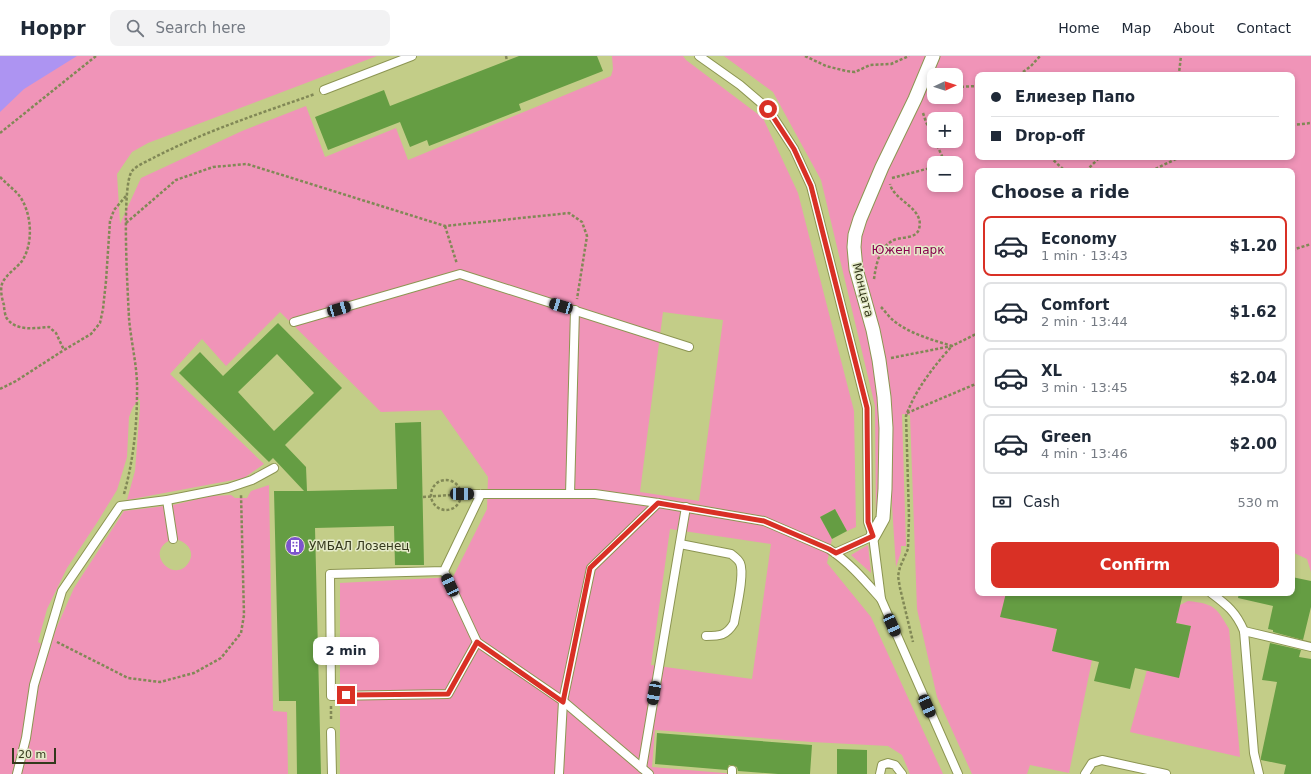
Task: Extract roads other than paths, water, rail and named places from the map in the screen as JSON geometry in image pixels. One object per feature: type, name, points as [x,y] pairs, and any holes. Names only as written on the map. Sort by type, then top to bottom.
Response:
[{"type":"street","name":"Монцата","points":[[873,536],[883,518],[886,489],[886,428],[879,360],[873,330],[856,269],[854,247],[855,235],[882,166],[915,99],[933,56]]},
{"type":"lane","points":[[324,90],[412,56]]},
{"type":"lane","points":[[699,56],[740,85],[768,109],[794,149],[811,186],[867,408],[868,522],[873,536],[881,598],[958,774]]},
{"type":"lane","points":[[294,322],[460,274],[689,347]]},
{"type":"lane","points":[[570,494],[575,310]]},
{"type":"lane","points":[[17,774],[26,738],[34,685],[62,591],[120,506],[167,500],[241,484],[274,468]]},
{"type":"lane","points":[[462,494],[595,494],[686,507],[764,521],[836,553],[861,576],[881,598]]},
{"type":"lane","points":[[444,571],[481,494]]},
{"type":"lane","points":[[167,500],[173,539]]},
{"type":"lane","points":[[559,774],[563,702],[590,568],[658,503]]},
{"type":"lane","points":[[642,768],[686,507]]},
{"type":"lane","points":[[836,553],[873,536]]},
{"type":"lane","points":[[680,544],[731,554],[737,558],[740,563],[742,573],[734,623],[730,630],[725,634],[719,636],[706,636]]},
{"type":"lane","points":[[444,571],[477,642],[563,702],[649,774]]},
{"type":"lane","points":[[444,571],[330,574],[331,696],[448,694],[477,642]]},
{"type":"lane","points":[[1216,596],[1232,609],[1239,619],[1244,631],[1254,753],[1259,774]]},
{"type":"lane","points":[[1244,631],[1311,647]]},
{"type":"lane","points":[[332,732],[332,774]]},
{"type":"lane","points":[[1085,774],[1092,763],[1102,760],[1166,774]]},
{"type":"lane","points":[[880,774],[882,765],[888,763],[895,765],[902,774]]},
{"type":"place","name":"УМБАЛ Лозенец","points":[[295,546]]},
{"type":"park label","name":"Южен парк","points":[[908,250]]}]
